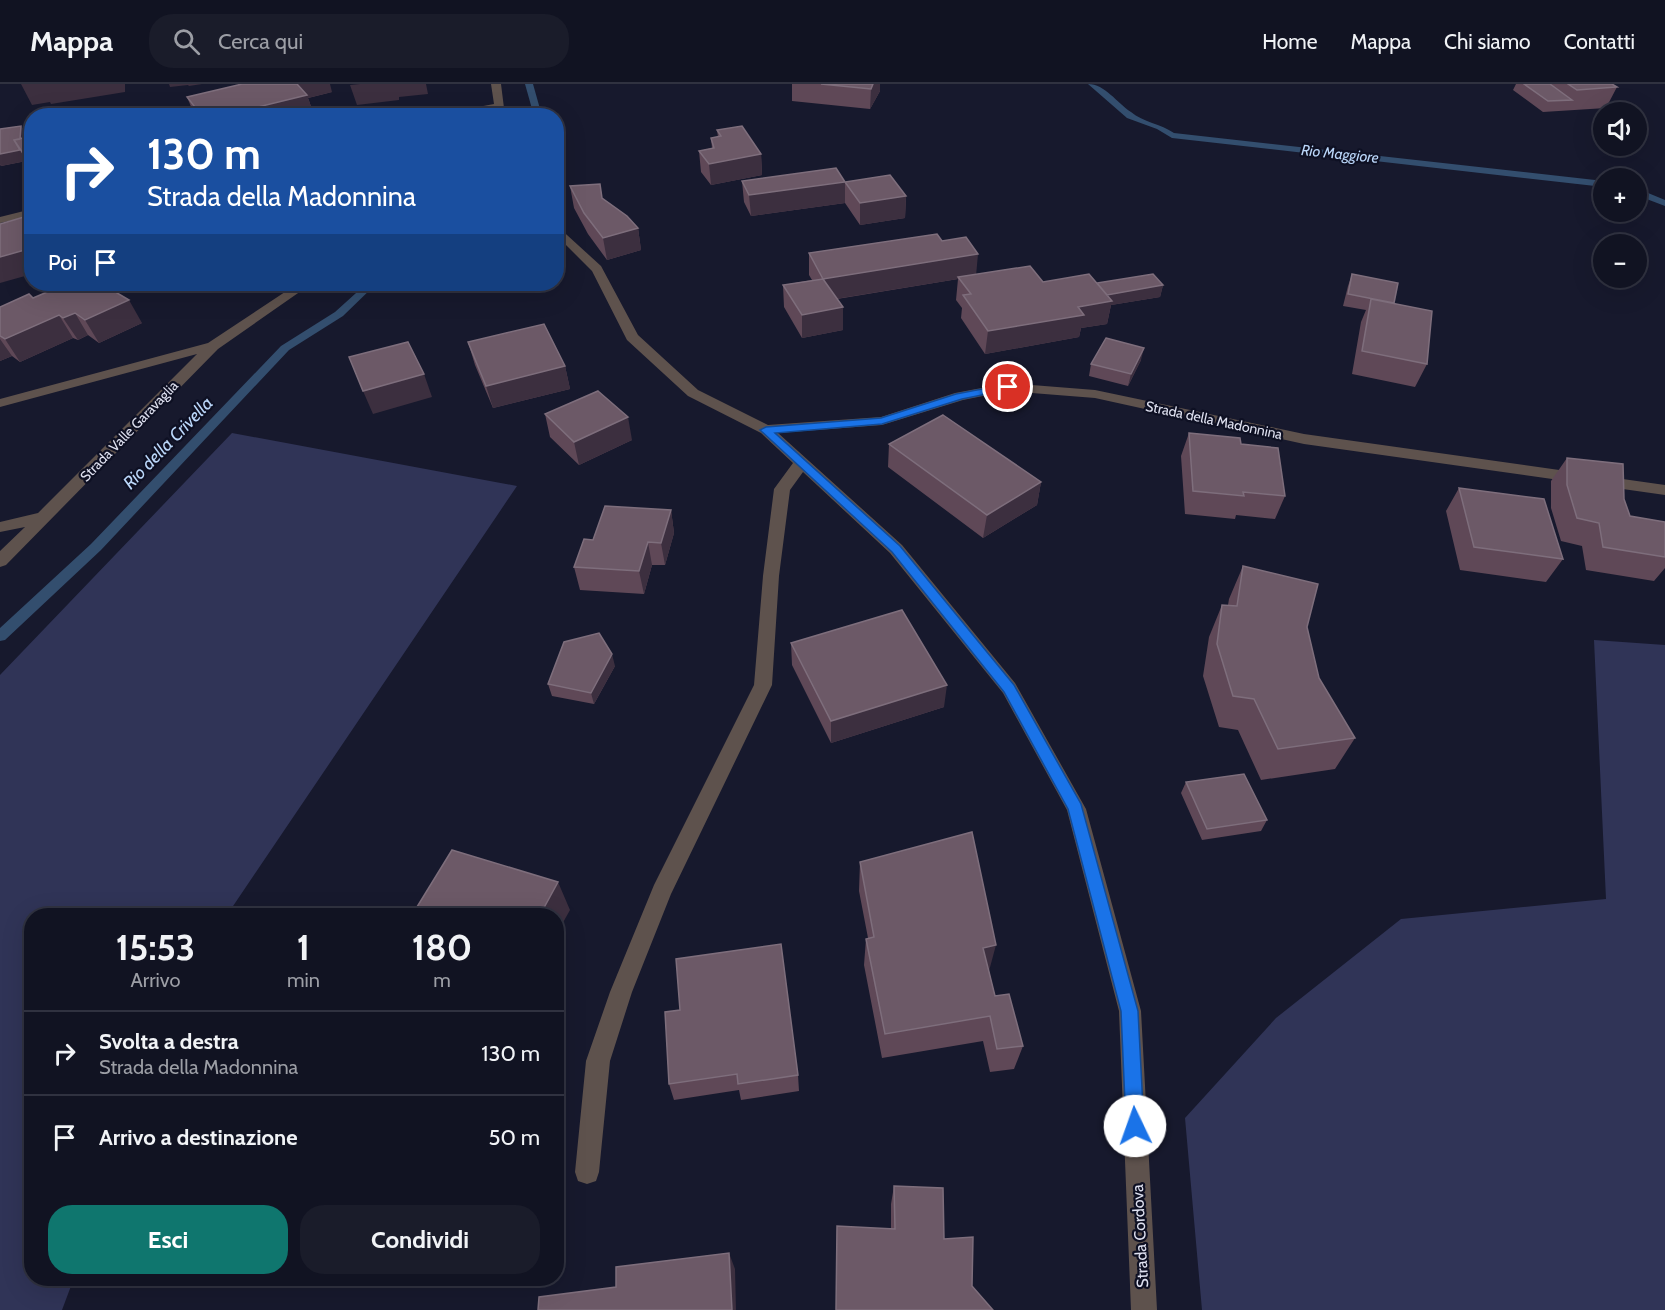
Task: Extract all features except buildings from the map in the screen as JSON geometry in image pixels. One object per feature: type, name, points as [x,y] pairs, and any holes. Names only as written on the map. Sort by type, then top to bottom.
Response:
[{"type":"street","points":[[496,84],[499,108]]},
{"type":"street","points":[[0,220],[24,214]]},
{"type":"street","name":"Strada Cordova","points":[[564,236],[597,269],[632,337],[693,393],[766,430],[896,549],[1009,688],[1076,808],[1130,1011],[1144,1310]]},
{"type":"street","name":"Strada Valle Garavaglia","points":[[0,561],[213,346],[295,291]]},
{"type":"street","name":"Strada Valle Garavaglia","points":[[0,403],[213,346]]},
{"type":"street","name":"Strada della Madonnina","points":[[766,430],[882,421],[960,396],[1008,387],[1095,394],[1304,439],[1665,490]]},
{"type":"street","points":[[587,1172],[598,1061],[621,992],[661,892],[763,685],[771,576],[782,489],[802,462]]},
{"type":"street","points":[[0,526],[45,517]]},
{"type":"shaded area","points":[[232,433],[517,486],[232,908],[24,908],[24,1286],[71,1286],[62,1310],[0,1310],[0,675]]},
{"type":"shaded area","points":[[1594,640],[1665,645],[1665,1310],[1202,1310],[1185,1118],[1276,1018],[1401,919],[1606,899]]},
{"type":"waterway","name":"Rio della Crivella","points":[[529,84],[536,108]]},
{"type":"waterway","name":"Rio Maggiore","points":[[1092,84],[1130,116],[1160,127],[1172,135],[1593,183]]},
{"type":"waterway","name":"Rio Maggiore","points":[[1647,196],[1665,203]]},
{"type":"waterway","name":"Rio della Crivella","points":[[0,636],[96,547],[285,348],[339,314],[364,291]]},
{"type":"route","points":[[1008,387],[960,396],[882,421],[766,430],[896,549],[1009,688],[1076,808],[1130,1011],[1135,1126]]}]
